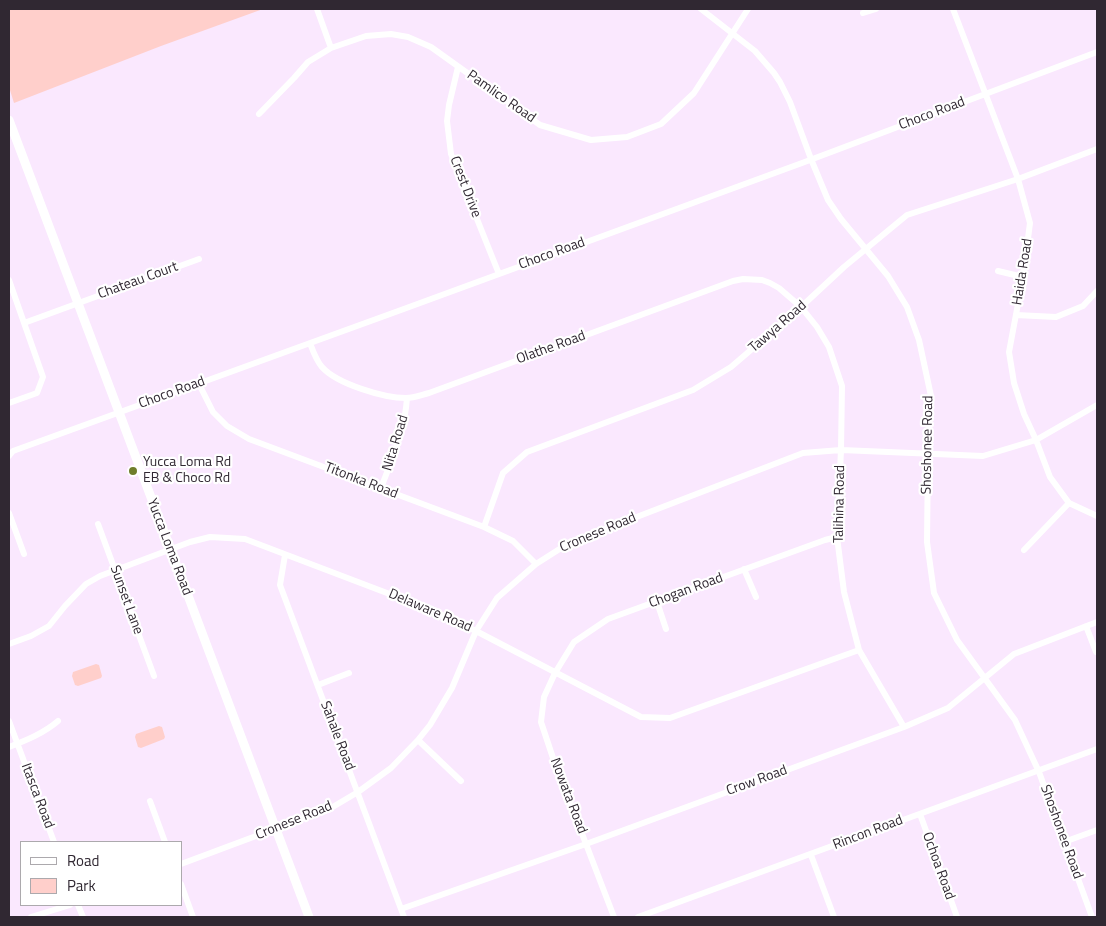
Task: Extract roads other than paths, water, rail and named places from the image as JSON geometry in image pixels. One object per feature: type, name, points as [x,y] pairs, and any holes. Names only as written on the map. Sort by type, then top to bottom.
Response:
[{"type":"main road","name":"Yucca Loma Road","points":[[9,120],[309,917]]},
{"type":"street","points":[[317,9],[331,48]]},
{"type":"street","name":"Shoshonee Road","points":[[701,9],[760,56],[774,73],[794,112],[828,200],[841,219],[888,276],[908,308],[919,340],[931,396],[927,542],[934,593],[957,640],[1015,720],[1039,772],[1064,842],[1093,914]]},
{"type":"street","name":"Pamlico Road","points":[[259,114],[308,62],[331,48],[366,36],[391,34],[408,36],[431,48],[540,125],[591,140],[627,138],[661,124],[694,94],[748,9]]},
{"type":"street","points":[[863,13],[876,9]]},
{"type":"street","name":"Haida Road","points":[[953,9],[1018,179],[1030,223],[1023,277],[1009,352],[1014,383],[1024,414],[1050,477],[1069,503],[1097,516]]},
{"type":"street","name":"Choco Road","points":[[9,456],[13,451],[499,274],[1097,52]]},
{"type":"street","name":"Crest Drive","points":[[458,67],[447,121],[451,154],[499,274]]},
{"type":"street","name":"Tawya Road","points":[[484,527],[503,473],[528,452],[694,390],[731,367],[802,307],[866,248],[907,215],[1018,179],[1097,149]]},
{"type":"street","name":"Chateau Court","points":[[24,323],[199,259]]},
{"type":"street","points":[[998,271],[1023,277]]},
{"type":"street","name":"Olathe Road","points":[[310,343],[316,359],[334,377],[375,393],[394,398],[407,398],[429,393],[733,281],[753,279],[770,283],[788,294],[802,307]]},
{"type":"street","points":[[9,280],[43,377],[37,393],[9,403]]},
{"type":"street","points":[[1016,314],[1056,316],[1083,306],[1097,291]]},
{"type":"street","name":"Talihina Road","points":[[802,307],[829,347],[842,386],[837,537],[844,592],[859,650],[904,727]]},
{"type":"street","name":"Titonka Road","points":[[200,384],[214,412],[227,426],[249,439],[484,527],[513,541],[536,564]]},
{"type":"street","name":"Nita Road","points":[[381,488],[403,427],[407,398]]},
{"type":"street","name":"Cronese Road","points":[[182,864],[331,808],[358,792],[390,768],[430,726],[452,688],[476,631],[497,598],[536,564],[569,543],[803,453],[841,450],[984,456],[1036,440],[1097,405]]},
{"type":"street","points":[[1024,550],[1069,503]]},
{"type":"street","points":[[9,513],[24,554]]},
{"type":"street","name":"Sunset Lane","points":[[98,524],[154,676]]},
{"type":"street","name":"Delaware Road","points":[[9,644],[32,636],[50,626],[65,606],[86,584],[100,576],[170,549],[210,537],[246,539],[429,609],[476,631],[641,717],[670,718],[859,650]]},
{"type":"street","name":"Chogan Road","points":[[555,673],[574,642],[608,619],[837,537]]},
{"type":"street","name":"Sahale Road","points":[[285,555],[280,585],[404,917]]},
{"type":"street","points":[[744,569],[756,597]]},
{"type":"street","points":[[656,602],[666,629]]},
{"type":"street","name":"Crow Road","points":[[401,909],[586,844],[904,727],[948,708],[1014,654],[1097,622]]},
{"type":"street","points":[[1086,626],[1096,652]]},
{"type":"street","name":"Nowata Road","points":[[555,673],[544,697],[541,722],[614,917]]},
{"type":"street","points":[[318,685],[349,674]]},
{"type":"street","name":"Itasca Road","points":[[9,721],[54,841]]},
{"type":"street","points":[[9,746],[50,728],[58,721]]},
{"type":"street","points":[[418,740],[461,781]]},
{"type":"street","name":"Rincon Road","points":[[638,917],[1097,750]]},
{"type":"street","points":[[150,801],[165,841]]},
{"type":"street","name":"Ochoa Road","points":[[920,814],[957,917]]},
{"type":"street","points":[[1064,842],[1097,830]]},
{"type":"street","points":[[811,855],[834,917]]},
{"type":"street","points":[[182,887],[193,917]]},
{"type":"street","points":[[31,917],[67,906]]},
{"type":"place","name":"Yucca Loma Rd EB & Choco Rd","points":[[133,471]]}]
